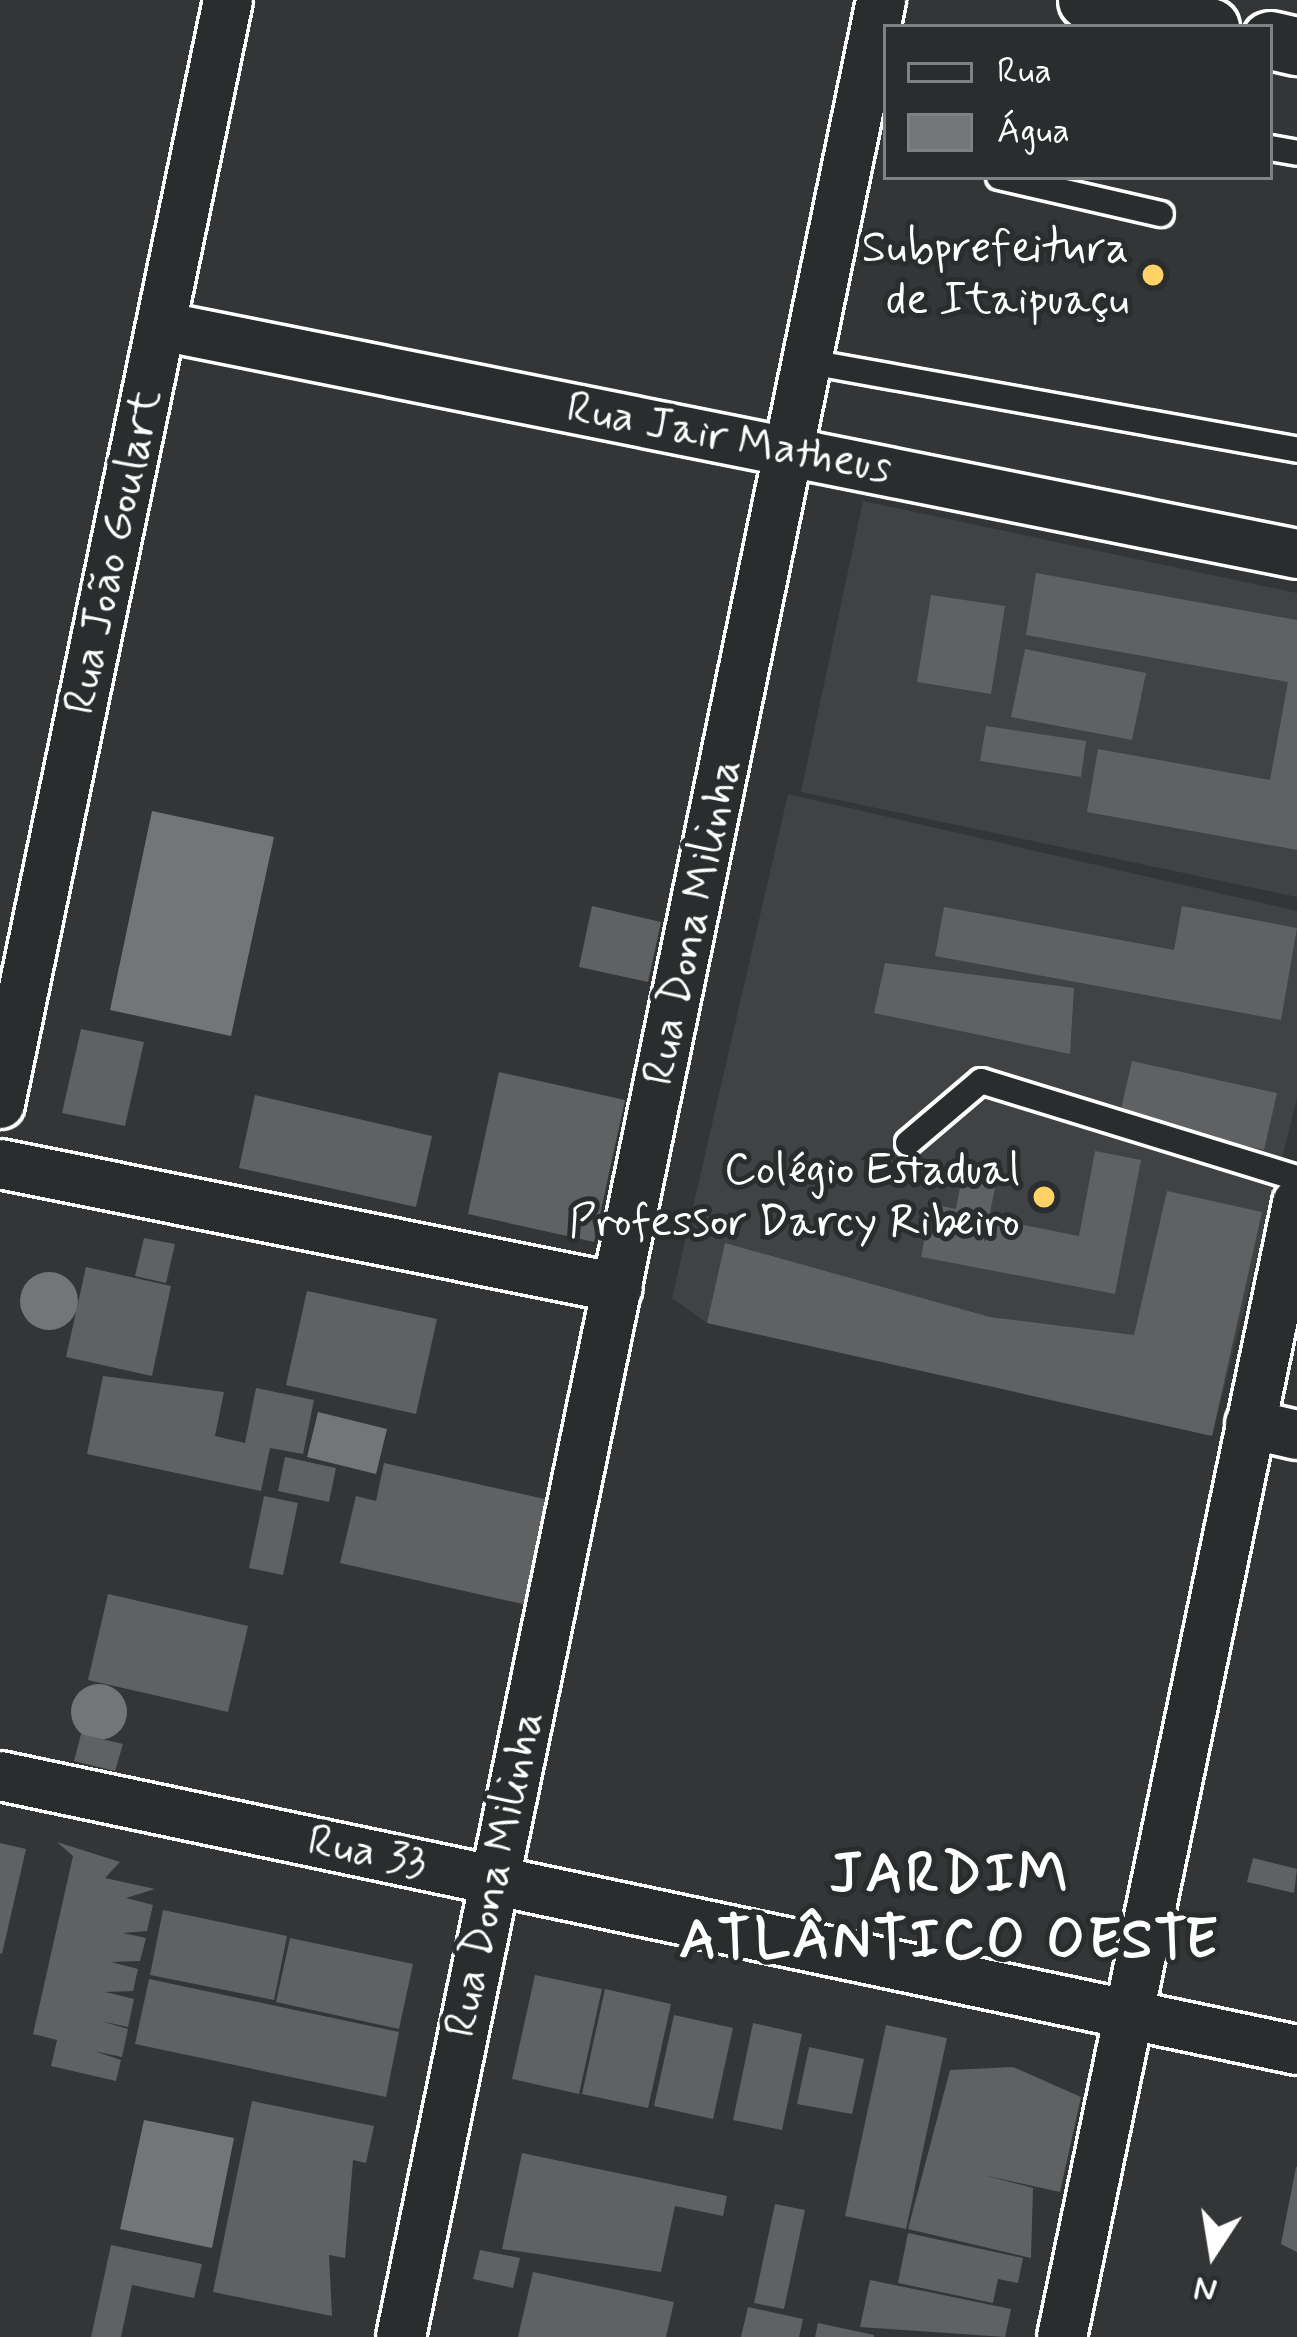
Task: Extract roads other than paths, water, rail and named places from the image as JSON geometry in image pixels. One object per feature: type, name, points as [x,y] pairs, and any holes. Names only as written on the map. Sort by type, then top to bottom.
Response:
[{"type":"street","name":"Rua João Goulart","points":[[0,1104],[228,0]]},
{"type":"street","name":"Rua Dona Milinha","points":[[401,2337],[881,0]]},
{"type":"street","points":[[1087,0],[1196,24]]},
{"type":"street","name":"Rua Jair Matheus","points":[[161,326],[1297,554]]},
{"type":"street","points":[[0,1164],[618,1288]]},
{"type":"street","points":[[1062,2337],[1297,1203]]},
{"type":"street","points":[[1250,1424],[1297,1435]]},
{"type":"street","name":"Rua 33","points":[[0,1776],[1297,2050]]},
{"type":"lane","points":[[1012,180],[1161,214]]},
{"type":"lane","points":[[810,362],[1297,450]]},
{"type":"lane","points":[[908,1143],[981,1081],[1297,1178]]},
{"type":"water","points":[[152,811],[274,837],[231,1036],[110,1010]]},
{"type":"water","points":[[49,1272],[70,1280],[78,1301],[70,1322],[49,1330],[28,1322],[20,1301],[28,1280]]},
{"type":"water","points":[[318,1412],[387,1429],[376,1474],[307,1457]]},
{"type":"water","points":[[99,1684],[119,1692],[127,1712],[119,1732],[99,1740],[79,1732],[71,1712],[79,1692]]},
{"type":"water","points":[[144,2120],[234,2138],[212,2248],[120,2229]]},
{"type":"place","name":"Subprefeitura de Itaipuaçu","points":[[1153,275]]},
{"type":"place","name":"Colégio Estadual Professor Darcy Ribeiro","points":[[1044,1197]]},
{"type":"district","name":"JARDIM ATLÂNTICO OESTE","points":[[950,1909]]}]
